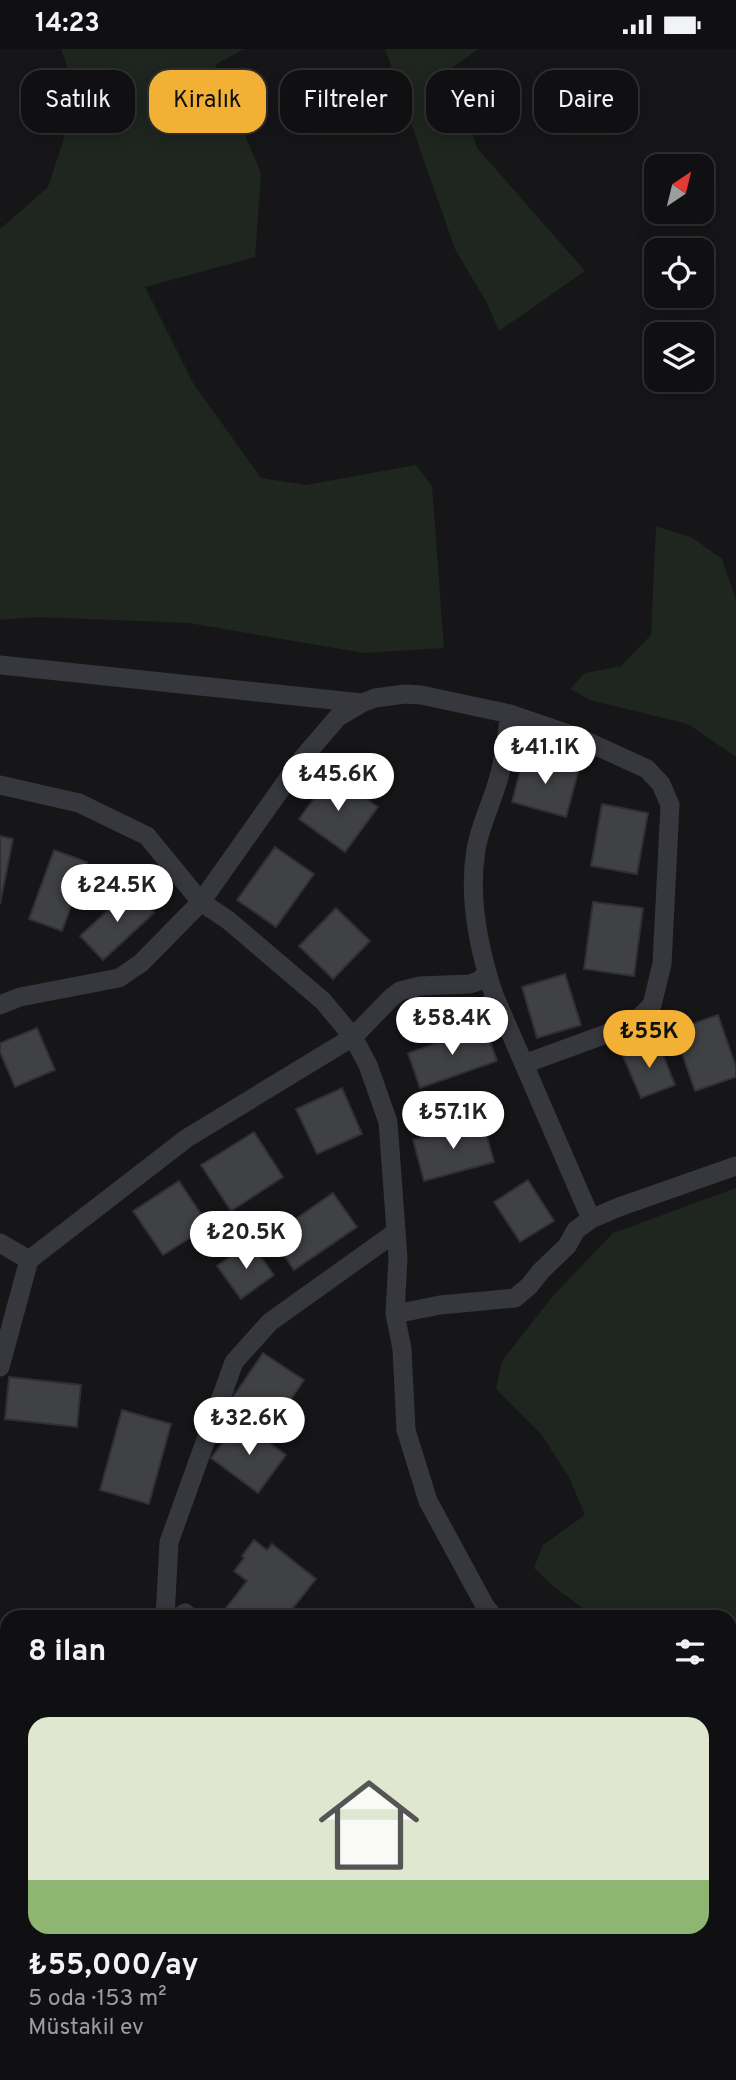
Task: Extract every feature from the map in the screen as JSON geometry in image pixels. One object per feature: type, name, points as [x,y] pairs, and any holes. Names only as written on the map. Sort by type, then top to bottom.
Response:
[{"type":"street","points":[[0,665],[362,703]]},
{"type":"street","points":[[0,1005],[20,997],[118,978],[141,963],[201,902],[302,759],[338,717],[362,703],[389,695],[413,695],[510,714],[577,737],[647,769],[661,784],[670,805],[662,964],[652,1005],[640,1017],[617,1030],[524,1064]]},
{"type":"street","points":[[510,714],[500,774],[476,849],[474,902],[477,928],[487,973],[591,1220]]},
{"type":"street","points":[[0,785],[79,803],[147,836],[201,902],[228,920],[323,1000],[353,1037],[368,1065],[388,1122],[398,1258],[395,1314],[402,1349],[406,1430],[428,1501],[483,1610]]},
{"type":"street","points":[[0,1367],[29,1260],[187,1138],[353,1037],[400,991],[420,986],[470,984],[479,981],[487,973]]},
{"type":"street","points":[[395,1314],[440,1305],[515,1298],[567,1246],[576,1230],[591,1220],[619,1207],[736,1166]]},
{"type":"street","points":[[165,1610],[169,1542],[234,1362],[270,1322],[396,1232]]},
{"type":"street","points":[[0,1243],[29,1260]]},
{"type":"shaded area","points":[[61,49],[244,49],[215,65],[217,70],[149,70],[149,133],[244,133],[261,173],[255,257],[145,287],[193,383],[261,478],[306,485],[416,465],[432,486],[444,648],[364,653],[189,623],[38,617],[0,620],[0,229],[48,187],[66,133],[135,133],[135,70],[67,70]]},
{"type":"shaded area","points":[[385,49],[478,49],[453,70],[426,70],[426,133],[472,133],[477,148],[585,271],[499,331],[487,303],[455,249],[412,126],[412,70],[392,70]]},
{"type":"shaded area","points":[[656,526],[693,538],[722,559],[736,600],[736,757],[688,724],[590,700],[570,689],[585,673],[621,666],[651,635]]},
{"type":"shaded area","points":[[736,1188],[736,1610],[585,1610],[534,1568],[543,1545],[585,1515],[569,1477],[541,1434],[496,1389],[502,1361],[552,1297],[613,1233]]},
{"type":"building","points":[[524,755],[579,769],[566,817],[512,802]]},
{"type":"building","points":[[332,774],[378,807],[345,852],[299,819]]},
{"type":"building","points":[[602,804],[648,813],[637,874],[591,866]]},
{"type":"building","points":[[0,836],[13,839],[0,904]]},
{"type":"building","points":[[275,847],[314,874],[276,927],[237,900]]},
{"type":"building","points":[[54,850],[87,862],[62,931],[29,919]]},
{"type":"building","points":[[131,889],[154,913],[103,960],[80,936]]},
{"type":"building","points":[[593,902],[643,908],[634,976],[584,969]]},
{"type":"building","points":[[336,908],[370,941],[333,979],[299,946]]},
{"type":"building","points":[[565,974],[581,1025],[537,1038],[522,987]]},
{"type":"building","points":[[718,1015],[736,1067],[736,1077],[695,1091],[674,1030]]},
{"type":"building","points":[[485,1026],[497,1061],[420,1088],[408,1053]]},
{"type":"building","points":[[37,1028],[55,1070],[15,1087],[0,1052],[0,1043]]},
{"type":"building","points":[[658,1042],[675,1085],[641,1098],[623,1056]]},
{"type":"building","points":[[342,1088],[362,1134],[317,1154],[296,1109]]},
{"type":"building","points":[[483,1122],[494,1162],[424,1181],[413,1140]]},
{"type":"building","points":[[254,1132],[283,1177],[231,1211],[201,1165]]},
{"type":"building","points":[[528,1180],[554,1221],[520,1242],[494,1202]]},
{"type":"building","points":[[179,1181],[209,1226],[163,1255],[133,1211]]},
{"type":"building","points":[[333,1193],[357,1227],[294,1270],[271,1236]]},
{"type":"building","points":[[250,1242],[274,1275],[241,1299],[217,1266]]},
{"type":"building","points":[[263,1353],[304,1380],[274,1424],[233,1397]]},
{"type":"building","points":[[9,1377],[81,1385],[77,1427],[5,1419]]},
{"type":"building","points":[[122,1410],[171,1424],[149,1504],[100,1490]]},
{"type":"building","points":[[239,1421],[286,1455],[258,1493],[211,1458]]},
{"type":"building","points":[[254,1540],[267,1550],[272,1544],[316,1579],[292,1610],[224,1610],[247,1581],[234,1571],[244,1558],[242,1556]]}]
